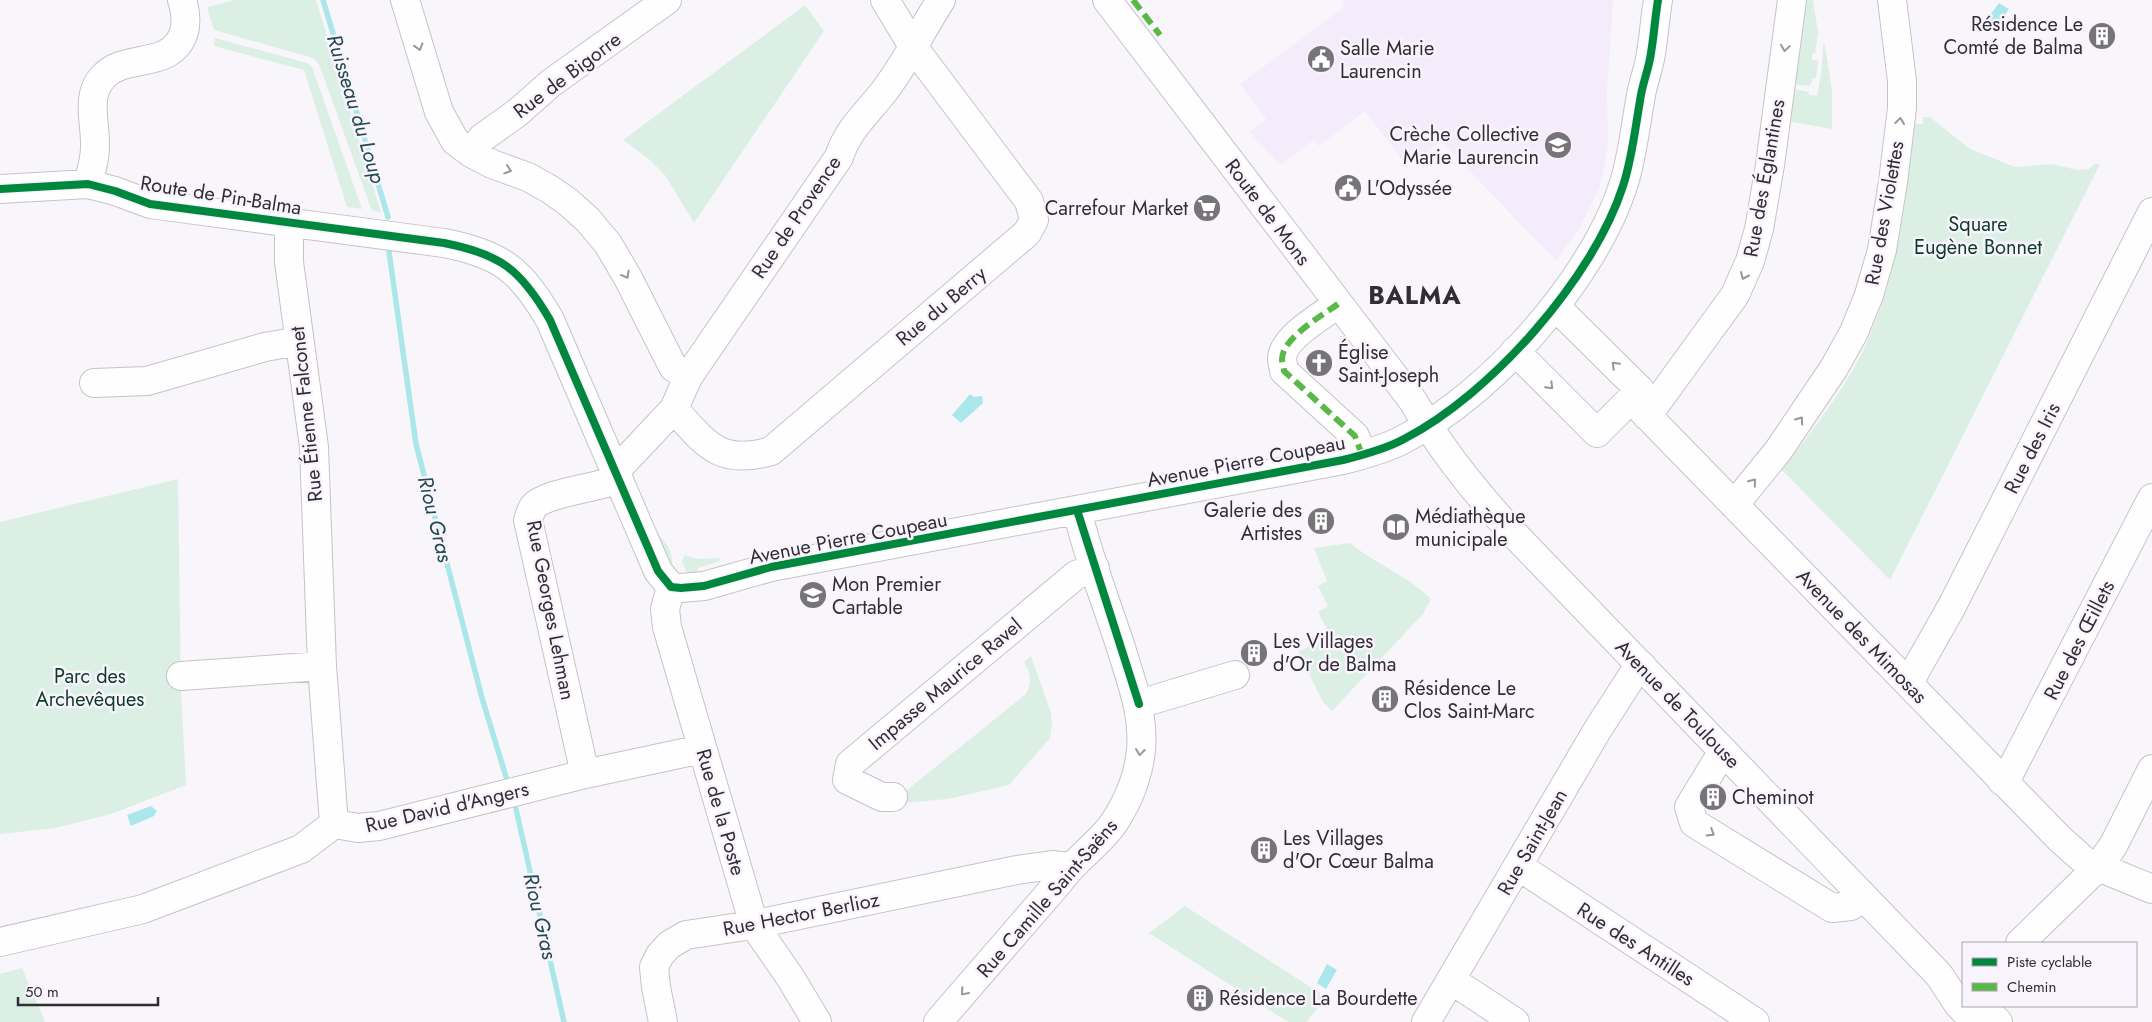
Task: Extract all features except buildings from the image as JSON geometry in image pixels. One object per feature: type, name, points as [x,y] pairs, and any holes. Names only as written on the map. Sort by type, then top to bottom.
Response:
[{"type":"street","points":[[88,184],[94,158],[92,99],[96,88],[103,77],[114,68],[131,62],[168,54],[176,46],[183,37],[185,26],[186,14],[182,0]]},
{"type":"street","points":[[405,0],[439,112],[455,141],[471,153],[492,164],[528,176],[568,202],[588,220],[608,244],[628,278],[673,367],[688,378]]},
{"type":"street","name":"Rue de Bigorre","points":[[471,153],[482,138],[517,113],[551,83],[667,0]]},
{"type":"street","name":"Rue du Berry","points":[[674,409],[698,436],[710,446],[723,453],[742,457],[772,451],[1027,233],[1034,220],[1028,201],[914,48],[885,0]]},
{"type":"street","name":"Rue de Provence","points":[[612,464],[650,433],[674,409],[688,378],[839,157],[842,145],[868,108],[881,95],[914,48],[921,30],[941,0]]},
{"type":"street","name":"Route de Mons","points":[[1107,0],[1413,401],[1427,425]]},
{"type":"street","points":[[1642,86],[1638,51],[1643,0]]},
{"type":"street","points":[[1642,86],[1651,55],[1658,0]]},
{"type":"street","name":"Rue des Églantines","points":[[1515,351],[1597,433],[1639,407],[1735,295],[1750,261],[1759,229],[1770,165],[1792,0]]},
{"type":"street","name":"Rue des Violettes","points":[[1734,505],[1778,451],[1834,368],[1854,332],[1869,295],[1883,240],[1893,182],[1902,108],[1902,81],[1892,0]]},
{"type":"street","name":"Avenue Pierre Coupeau","points":[[671,587],[704,586],[771,567],[1343,460],[1403,440],[1451,410],[1546,320],[1594,248],[1612,217],[1624,185],[1642,86]]},
{"type":"street","name":"Route de Pin-Balma","points":[[0,189],[88,184],[115,191],[150,204],[468,247],[496,258],[520,277],[538,299],[550,320],[612,464]]},
{"type":"street","name":"Rue des Iris","points":[[1906,681],[1912,675],[1952,606],[2152,212]]},
{"type":"street","name":"Rue Étienne Falconet","points":[[289,223],[289,262],[314,447],[322,666],[334,824]]},
{"type":"street","points":[[1338,304],[1296,335],[1285,348],[1282,359],[1284,371],[1356,436],[1362,455]]},
{"type":"street","points":[[1555,306],[1640,390],[1639,407]]},
{"type":"street","points":[[94,383],[148,381],[265,347],[299,341]]},
{"type":"street","name":"Avenue des Mimosas","points":[[1639,407],[2060,840],[2086,862],[2152,889]]},
{"type":"street","name":"Avenue de Toulouse","points":[[1427,425],[1448,457],[1491,509],[1962,998]]},
{"type":"street","points":[[612,464],[658,570],[671,587]]},
{"type":"street","name":"Rue Georges Lehman","points":[[585,774],[528,520],[532,507],[542,499],[598,486],[612,464]]},
{"type":"street","name":"Rue des Œillets","points":[[2002,781],[2009,774],[2152,498]]},
{"type":"street","name":"Rue Camille Saint-Saëns","points":[[938,1022],[1039,906],[1070,867],[1108,832],[1121,812],[1129,794],[1141,751],[1139,704],[1077,510]]},
{"type":"street","name":"Impasse Maurice Ravel","points":[[893,798],[882,797],[847,780],[850,764],[1076,575],[1095,568]]},
{"type":"street","name":"Rue de la Poste","points":[[671,587],[665,616],[754,925],[818,1022]]},
{"type":"street","points":[[180,676],[322,666]]},
{"type":"street","name":"Rue Saint-Jean","points":[[1426,1022],[1598,728],[1634,673],[1642,666]]},
{"type":"street","points":[[1139,704],[1235,675]]},
{"type":"street","name":"Rue David d'Angers","points":[[334,824],[358,828],[379,826],[585,774],[702,748]]},
{"type":"street","points":[[1723,751],[1690,807],[1694,822],[1832,908],[1851,906],[1863,896]]},
{"type":"street","points":[[2021,942],[2098,867],[2113,846],[2152,769]]},
{"type":"street","points":[[0,942],[143,909],[301,849],[334,824]]},
{"type":"street","name":"Rue Hector Berlioz","points":[[663,1022],[654,967],[660,954],[669,945],[686,935],[754,925],[1017,870],[1052,865],[1070,867]]},
{"type":"street","name":"Rue des Antilles","points":[[1518,866],[1754,1022]]},
{"type":"street","points":[[1017,870],[1036,888],[1039,906]]},
{"type":"street","points":[[1451,980],[1515,1022]]},
{"type":"street","name":"Avenue de Toulouse","points":[[1973,1007],[1997,1022]]},
{"type":"shaded area","points":[[1342,0],[1613,0],[1607,92],[1608,143],[1604,170],[1598,190],[1579,229],[1556,261],[1441,141],[1422,157],[1414,149],[1401,158],[1365,111],[1319,146],[1314,140],[1281,165],[1249,132],[1266,119],[1240,84],[1345,6]]},
{"type":"green space","points":[[235,0],[316,0],[381,212],[372,211],[319,64],[313,58],[214,30],[207,7]]},
{"type":"green space","points":[[1807,0],[1813,0],[1818,32],[1815,54],[1812,53],[1812,59],[1818,61],[1816,78],[1813,78],[1810,86],[1798,85],[1794,82]]},
{"type":"green space","points":[[805,5],[824,31],[694,223],[665,175],[650,160],[623,140]]},
{"type":"green space","points":[[215,38],[307,63],[312,67],[362,209],[347,207],[304,70],[214,46]]},
{"type":"green space","points":[[1823,44],[1825,45],[1832,91],[1832,129],[1787,121],[1793,89],[1809,92],[1809,95],[1817,96],[1822,68]]},
{"type":"green space","name":"Square Eugène Bonnet","points":[[1923,117],[1930,117],[1970,149],[2015,167],[2052,164],[2077,170],[2089,169],[2094,164],[2100,164],[1890,580],[1782,470],[1840,391],[1868,340],[1887,288],[1900,234],[1913,124],[1923,124]]},
{"type":"green space","name":"Parc des Archevêques","points":[[178,479],[181,692],[186,785],[111,814],[56,828],[0,834],[0,522]]},
{"type":"green space","points":[[650,531],[656,532],[669,548],[672,556],[672,567],[667,563]]},
{"type":"green space","points":[[1350,543],[1402,577],[1431,599],[1423,614],[1332,711],[1323,702],[1298,652],[1330,635],[1318,612],[1328,606],[1318,586],[1327,581],[1314,548]]},
{"type":"green space","points":[[685,555],[696,559],[719,558],[720,561],[698,568],[697,573],[687,573],[682,561]]},
{"type":"green space","points":[[1031,656],[1051,713],[1052,726],[1050,738],[1009,785],[948,799],[903,803],[902,794],[1026,694],[1030,677],[1024,662]]},
{"type":"green space","points":[[1185,906],[1332,1001],[1320,1005],[1306,1022],[1288,1022],[1149,933]]},
{"type":"green space","points":[[22,968],[45,1022],[0,1022],[0,974]]},
{"type":"water","points":[[1999,3],[2009,9],[1995,29],[1985,22]]},
{"type":"water","points":[[970,394],[974,397],[982,396],[983,403],[961,423],[952,415]]},
{"type":"water","points":[[151,806],[157,811],[154,816],[131,826],[127,815]]},
{"type":"water","points":[[1327,964],[1337,970],[1326,989],[1317,983]]},
{"type":"waterway","name":"Ruisseau du Loup","points":[[323,0],[388,217]]},
{"type":"waterway","name":"Riou Gras","points":[[389,252],[416,444],[482,698],[507,780]]},
{"type":"waterway","name":"Riou Gras","points":[[516,809],[564,1022]]},
{"type":"marked path","points":[[1133,0],[1160,35]]},
{"type":"marked path","points":[[1338,304],[1296,335],[1284,351],[1282,362],[1284,371],[1355,436],[1362,455]]},
{"type":"cycle path","points":[[0,189],[88,184],[115,191],[150,204],[444,243],[464,247],[495,259],[508,267],[529,288],[550,320],[658,571],[671,587],[704,586],[771,567],[1343,460],[1390,446],[1437,419],[1471,394],[1504,364],[1535,330],[1563,295],[1609,222],[1629,165],[1641,95],[1650,59],[1658,0]]},
{"type":"cycle path","points":[[1077,510],[1139,704]]},
{"type":"place","name":"Résidence Le Comté de Balma","points":[[2102,36]]},
{"type":"place","name":"Salle Marie Laurencin","points":[[1321,59]]},
{"type":"place","name":"Crèche Collective Marie Laurencin","points":[[1558,145]]},
{"type":"place","name":"L'Odyssée","points":[[1348,188]]},
{"type":"place","name":"Carrefour Market","points":[[1207,208]]},
{"type":"place","name":"Église Saint-Joseph","points":[[1319,363]]},
{"type":"place","name":"Galerie des Artistes","points":[[1321,521]]},
{"type":"place","name":"Médiathèque municipale","points":[[1396,527]]},
{"type":"place","name":"Mon Premier Cartable","points":[[813,595]]},
{"type":"place","name":"Les Villages d'Or de Balma","points":[[1254,653]]},
{"type":"place","name":"Résidence Le Clos Saint-Marc","points":[[1385,699]]},
{"type":"place","name":"Cheminot","points":[[1713,797]]},
{"type":"place","name":"Les Villages d'Or Cœur Balma","points":[[1264,850]]},
{"type":"place","name":"Résidence La Bourdette","points":[[1200,998]]},
{"type":"district","name":"BALMA","points":[[1415,295]]}]
